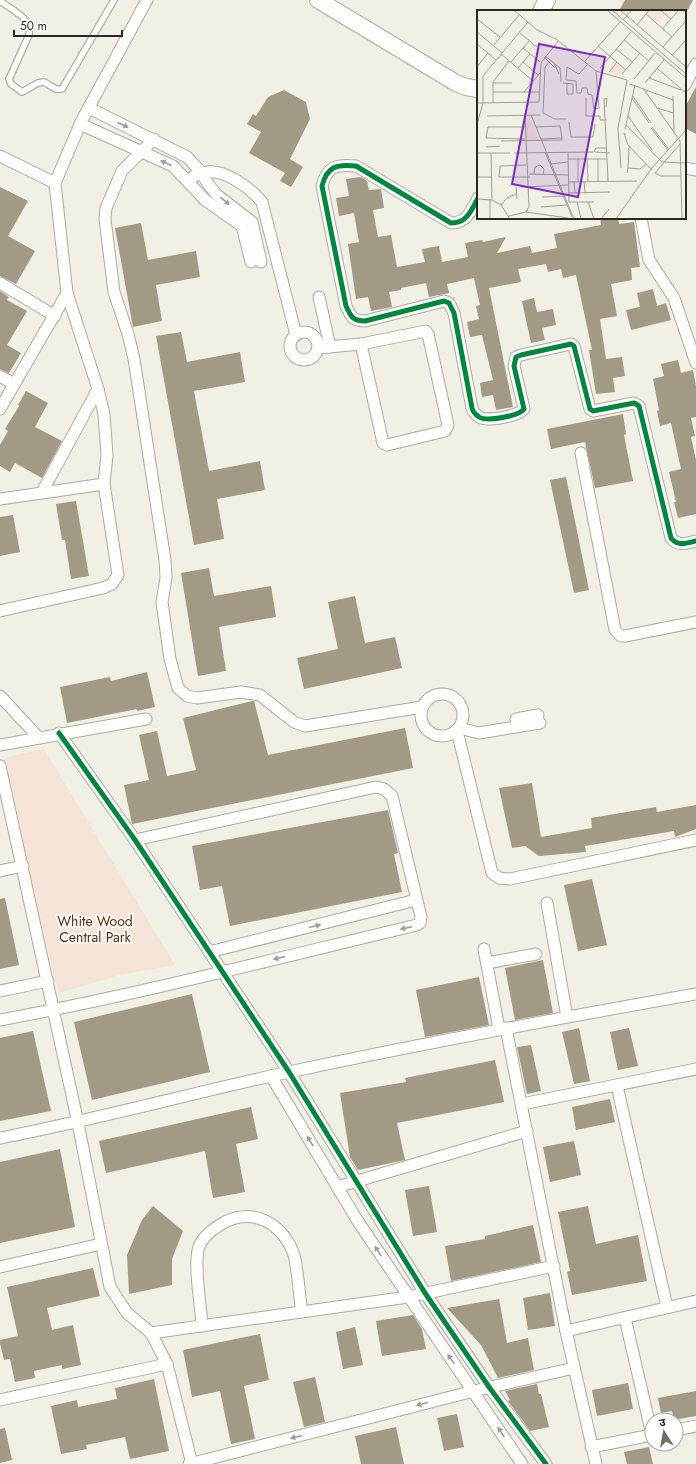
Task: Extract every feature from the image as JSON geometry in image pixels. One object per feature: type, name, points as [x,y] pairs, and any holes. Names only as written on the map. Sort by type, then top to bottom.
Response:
[{"type":"street","points":[[0,611],[102,588],[116,580],[118,575],[118,562],[104,484],[107,439],[98,389],[67,293],[55,183],[80,124],[147,0]]},
{"type":"street","points":[[318,0],[456,83],[477,89]]},
{"type":"street","points":[[542,10],[547,0]]},
{"type":"street","points":[[686,83],[696,64]]},
{"type":"street","points":[[80,124],[172,166],[205,200],[242,226],[256,262],[252,222],[217,194],[208,184],[202,173],[187,157],[154,139],[89,108]]},
{"type":"street","points":[[154,139],[142,153],[130,161],[122,171],[106,208],[105,219],[114,292],[128,334],[137,378],[166,567],[162,602],[170,659],[178,688],[186,696],[197,698],[241,692],[260,695],[294,722],[305,726],[422,707],[432,696],[446,693],[459,701],[463,707],[460,727],[492,873],[499,878],[510,879],[696,840]]},
{"type":"street","points":[[0,156],[55,183]]},
{"type":"street","points":[[477,200],[465,219],[459,223],[451,223],[356,166],[342,164],[332,168],[324,176],[322,186],[346,306],[351,317],[356,321],[365,321],[444,302],[449,303],[454,313],[472,408],[474,413],[485,419],[516,416],[524,409],[514,366],[516,357],[571,344],[574,346],[590,409],[593,410],[634,403],[639,406],[671,538],[677,544],[696,541]]},
{"type":"street","points":[[686,168],[696,170]]},
{"type":"street","points":[[187,180],[202,173],[214,172],[226,176],[249,190],[262,202],[296,335]]},
{"type":"street","points":[[641,219],[646,253],[674,298],[696,363]]},
{"type":"street","points":[[0,283],[55,316]]},
{"type":"street","points":[[0,410],[67,293]]},
{"type":"street","points":[[320,297],[330,347]]},
{"type":"street","points":[[304,332],[316,340],[318,348],[317,353],[310,359],[306,360],[297,358],[290,347],[296,335],[304,332]]},
{"type":"street","points":[[318,348],[361,344],[428,332],[448,425],[445,431],[387,445],[383,443],[361,344]]},
{"type":"street","points":[[0,376],[14,384]]},
{"type":"street","points":[[42,492],[98,389]]},
{"type":"street","points":[[581,454],[614,630],[621,636],[625,636],[696,622]]},
{"type":"street","points":[[0,499],[104,484]]},
{"type":"street","points":[[0,696],[39,738]]},
{"type":"street","points":[[422,707],[422,720],[429,731],[441,736],[448,735],[460,727],[539,719]]},
{"type":"street","points":[[0,745],[59,733],[146,719]]},
{"type":"street","points":[[59,733],[135,840],[289,1072],[426,1293],[489,1387],[546,1464]]},
{"type":"street","points":[[0,766],[78,1123],[110,1288],[127,1313],[151,1333],[167,1364],[191,1464],[489,1387],[574,1368]]},
{"type":"street","points":[[0,1020],[54,1010],[417,925],[420,923],[421,917],[392,796],[384,789],[376,787],[135,840]]},
{"type":"street","points":[[0,871],[23,866]]},
{"type":"street","points":[[209,952],[416,900]]},
{"type":"street","points":[[547,904],[567,1016]]},
{"type":"street","points":[[484,949],[502,1028],[522,1104],[566,1331],[596,1464]]},
{"type":"street","points":[[487,963],[536,954]]},
{"type":"street","points":[[0,991],[48,981]]},
{"type":"street","points":[[0,1138],[78,1123],[289,1072],[502,1028],[696,994]]},
{"type":"street","points":[[522,1104],[696,1069]]},
{"type":"street","points":[[271,1076],[337,1187],[408,1297],[474,1391],[522,1464]]},
{"type":"street","points":[[617,1086],[667,1307]]},
{"type":"street","points":[[337,1187],[527,1130]]},
{"type":"street","points":[[202,1326],[197,1263],[198,1248],[206,1235],[216,1227],[234,1218],[248,1216],[268,1221],[283,1234],[293,1252],[302,1312]]},
{"type":"street","points":[[0,1267],[101,1244]]},
{"type":"street","points":[[151,1333],[408,1297],[554,1266]]},
{"type":"street","points":[[566,1331],[696,1301]]},
{"type":"street","points":[[625,1318],[647,1412]]},
{"type":"street","points":[[0,1400],[167,1364]]},
{"type":"street","points":[[684,1428],[696,1426]]},
{"type":"street","points":[[592,1447],[644,1437]]},
{"type":"lane","points":[[0,1],[28,22],[30,28],[29,35],[9,79],[11,84],[22,92],[38,83],[44,82],[56,90],[62,89],[114,0]]},
{"type":"green space","name":"White Wood Central Park","points":[[44,749],[175,965],[120,975],[59,993],[30,880],[6,757]]},
{"type":"building","points":[[625,0],[693,0],[687,11],[620,10]]},
{"type":"building","points":[[696,87],[696,134],[686,129],[686,105]]},
{"type":"building","points":[[284,90],[306,102],[310,119],[290,159],[303,167],[291,187],[280,181],[285,173],[249,153],[261,132],[247,124],[253,114],[256,116],[268,97]]},
{"type":"building","points":[[361,177],[367,181],[369,190],[381,189],[384,208],[373,210],[378,237],[391,235],[397,267],[425,262],[422,249],[439,246],[442,262],[468,257],[465,243],[482,240],[483,242],[506,237],[497,253],[530,246],[532,253],[557,248],[554,234],[601,225],[600,219],[618,219],[619,224],[634,222],[640,267],[631,268],[632,280],[611,284],[617,316],[600,319],[606,359],[622,357],[625,376],[613,378],[615,392],[596,394],[589,350],[592,350],[576,275],[563,278],[561,269],[548,272],[546,264],[518,269],[521,282],[489,288],[513,407],[496,410],[493,395],[482,397],[480,383],[493,380],[482,335],[470,337],[467,322],[479,319],[476,306],[480,305],[474,278],[447,284],[449,293],[429,297],[426,283],[401,288],[401,290],[389,292],[392,307],[371,311],[368,297],[356,299],[348,244],[359,242],[354,213],[339,216],[336,198],[349,196],[346,179]]},
{"type":"building","points":[[0,187],[28,201],[8,236],[35,251],[16,284],[0,276]]},
{"type":"building","points":[[141,223],[148,260],[196,251],[200,277],[156,285],[162,321],[133,327],[115,228]]},
{"type":"building","points":[[653,289],[657,306],[666,303],[671,320],[631,330],[626,310],[640,307],[637,293]]},
{"type":"building","points":[[0,291],[9,297],[7,300],[27,311],[7,345],[21,353],[9,373],[0,369]]},
{"type":"building","points":[[534,298],[537,312],[553,309],[556,325],[542,328],[545,340],[531,343],[522,301]]},
{"type":"building","points":[[181,332],[187,362],[240,352],[245,382],[194,391],[209,471],[260,461],[265,490],[217,499],[224,539],[194,545],[156,336]]},
{"type":"building","points":[[678,360],[681,373],[693,370],[696,386],[696,417],[691,418],[695,436],[691,437],[696,460],[696,514],[678,518],[669,472],[681,469],[671,423],[660,426],[657,411],[659,410],[653,379],[664,376],[661,364]]},
{"type":"building","points":[[26,391],[48,403],[35,427],[62,441],[42,478],[15,463],[10,472],[0,466],[0,445],[8,431],[5,429]]},
{"type":"building","points":[[623,414],[626,434],[624,435],[633,481],[595,488],[585,442],[551,449],[547,429]]},
{"type":"building","points":[[566,477],[589,590],[574,593],[550,480]]},
{"type":"building","points":[[76,501],[89,576],[71,579],[65,540],[62,540],[56,504]]},
{"type":"building","points":[[13,515],[20,552],[0,556],[0,517]]},
{"type":"building","points":[[209,568],[214,596],[271,586],[276,617],[219,627],[226,671],[198,676],[181,573]]},
{"type":"building","points":[[355,596],[365,643],[395,637],[402,668],[304,689],[297,658],[338,649],[328,602]]},
{"type":"building","points":[[147,672],[155,707],[137,711],[137,709],[67,723],[60,687],[110,677],[111,681]]},
{"type":"building","points":[[254,701],[268,755],[405,728],[413,768],[132,824],[124,785],[149,780],[139,735],[157,731],[167,776],[196,770],[183,718]]},
{"type":"building","points":[[532,783],[541,837],[592,828],[591,818],[656,807],[657,812],[696,805],[696,829],[675,837],[674,831],[585,846],[586,852],[539,856],[525,846],[512,848],[499,788]]},
{"type":"building","points":[[388,810],[398,853],[394,854],[402,892],[230,926],[222,886],[200,890],[192,846]]},
{"type":"building","points":[[592,879],[607,945],[578,951],[564,885]]},
{"type":"building","points":[[5,898],[19,965],[0,969],[0,899]]},
{"type":"building","points":[[543,960],[553,1013],[515,1020],[505,968]]},
{"type":"building","points":[[479,977],[489,1025],[425,1037],[416,990]]},
{"type":"building","points":[[192,994],[210,1072],[92,1100],[74,1022]]},
{"type":"building","points":[[579,1028],[590,1081],[574,1084],[562,1032]]},
{"type":"building","points":[[629,1028],[638,1066],[618,1070],[610,1032]]},
{"type":"building","points":[[33,1031],[51,1111],[0,1121],[0,1038]]},
{"type":"building","points":[[531,1045],[541,1091],[527,1094],[517,1047]]},
{"type":"building","points":[[495,1060],[504,1102],[397,1123],[405,1160],[358,1170],[350,1157],[340,1093],[406,1082],[405,1078]]},
{"type":"building","points":[[610,1099],[615,1122],[576,1130],[572,1107]]},
{"type":"building","points":[[251,1107],[258,1139],[236,1144],[245,1192],[213,1198],[205,1151],[106,1173],[99,1141]]},
{"type":"building","points":[[574,1141],[581,1175],[550,1182],[543,1147]]},
{"type":"building","points":[[60,1149],[75,1227],[0,1243],[0,1162]]},
{"type":"building","points":[[429,1186],[437,1232],[413,1236],[405,1190]]},
{"type":"building","points":[[153,1206],[183,1231],[172,1259],[172,1285],[129,1294],[127,1255],[142,1220]]},
{"type":"building","points":[[588,1206],[596,1244],[638,1235],[647,1281],[572,1295],[567,1272],[570,1271],[558,1212]]},
{"type":"building","points":[[533,1225],[541,1262],[451,1281],[445,1246],[485,1239],[485,1236]]},
{"type":"building","points":[[93,1268],[100,1296],[47,1308],[52,1330],[73,1325],[81,1365],[62,1369],[62,1365],[34,1371],[35,1378],[15,1382],[10,1359],[4,1360],[0,1343],[0,1340],[18,1336],[7,1287]]},
{"type":"building","points":[[550,1293],[555,1326],[528,1330],[523,1298]]},
{"type":"building","points":[[499,1299],[507,1343],[528,1338],[534,1370],[498,1378],[481,1345],[447,1308]]},
{"type":"building","points":[[413,1315],[422,1329],[426,1349],[382,1356],[376,1321]]},
{"type":"building","points":[[355,1327],[363,1365],[343,1369],[336,1332]]},
{"type":"building","points":[[260,1334],[269,1380],[244,1386],[255,1439],[231,1444],[220,1391],[192,1397],[183,1350]]},
{"type":"building","points":[[315,1377],[325,1422],[304,1427],[293,1382]]},
{"type":"building","points":[[154,1379],[169,1451],[130,1459],[125,1437],[86,1445],[87,1449],[61,1454],[51,1406],[77,1400],[78,1407],[117,1399],[115,1388]]},
{"type":"building","points":[[628,1383],[633,1409],[597,1416],[592,1390]]},
{"type":"building","points":[[537,1384],[549,1427],[530,1431],[508,1401],[510,1400],[505,1391]]},
{"type":"building","points":[[696,1391],[696,1416],[684,1418],[684,1412],[661,1412],[658,1398]]},
{"type":"building","points":[[457,1414],[464,1447],[444,1451],[437,1418]]},
{"type":"building","points":[[396,1427],[404,1464],[361,1464],[355,1436]]},
{"type":"building","points":[[5,1428],[12,1460],[0,1463],[0,1429]]},
{"type":"building","points":[[644,1448],[644,1452],[650,1452],[653,1464],[627,1464],[624,1452]]},
{"type":"cycle path","points":[[477,200],[471,212],[465,219],[451,223],[356,166],[343,165],[330,170],[324,179],[322,186],[346,306],[349,313],[353,318],[365,321],[444,301],[449,303],[454,313],[473,411],[479,417],[489,419],[510,416],[521,412],[524,409],[514,366],[516,357],[571,344],[574,346],[590,409],[593,411],[634,403],[639,406],[671,538],[677,543],[696,541]]},
{"type":"cycle path","points":[[59,733],[135,840],[289,1072],[425,1293],[489,1387],[546,1464]]}]
